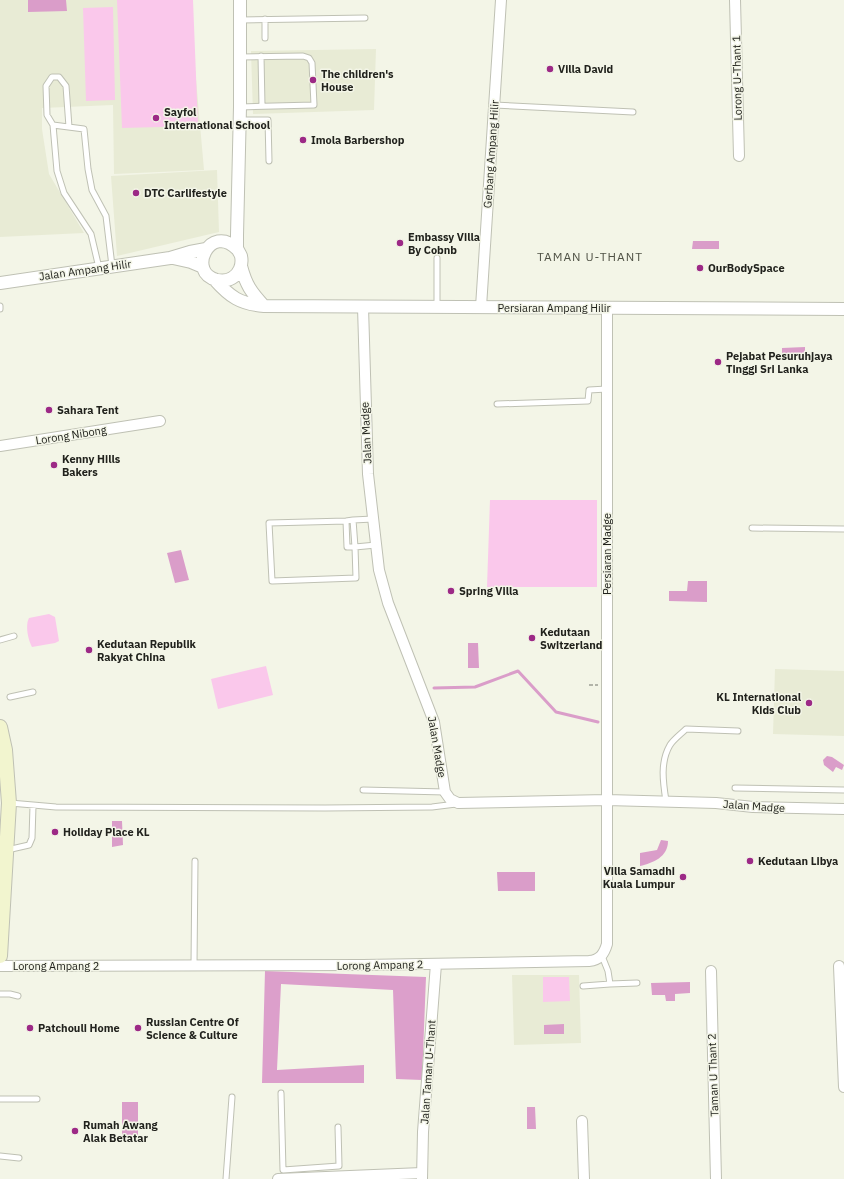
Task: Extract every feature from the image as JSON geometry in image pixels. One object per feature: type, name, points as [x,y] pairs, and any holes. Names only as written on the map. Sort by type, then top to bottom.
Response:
[{"type":"main road","points":[[0,728],[6,758],[9,803],[0,956]]},
{"type":"street","points":[[232,246],[238,226],[240,0]]},
{"type":"street","name":"Gerbang Ampang Hilir","points":[[481,307],[501,0]]},
{"type":"street","name":"Lorong U-Thant 1","points":[[735,0],[739,156]]},
{"type":"street","points":[[241,266],[235,276],[231,279],[219,281],[205,272],[203,267],[203,255],[206,249],[216,242],[222,241],[232,246],[240,254],[241,266],[248,288],[264,306]]},
{"type":"street","name":"Jalan Ampang Hilir","points":[[0,283],[170,258],[206,249]]},
{"type":"street","name":"Jalan Ampang Hilir","points":[[170,258],[182,259],[203,267]]},
{"type":"street","name":"Persiaran Ampang Hilir","points":[[214,279],[232,297],[241,302],[264,306],[844,309]]},
{"type":"street","name":"Jalan Madge","points":[[362,307],[368,474],[379,570],[388,603],[434,722],[445,792],[450,800],[458,803],[607,800],[666,801],[716,803],[753,807],[844,809]]},
{"type":"street","name":"Persiaran Madge","points":[[607,308],[607,800]]},
{"type":"street","name":"Lorong Nibong","points":[[0,446],[160,421]]},
{"type":"street","points":[[602,956],[607,944],[607,800]]},
{"type":"street","name":"Lorong Ampang 2","points":[[0,966],[194,966],[589,962],[596,961],[602,956]]},
{"type":"street","name":"Jalan Taman U-Thant","points":[[422,1176],[423,1132],[436,964]]},
{"type":"street","points":[[839,966],[844,1087]]},
{"type":"street","name":"Taman U Thant 2","points":[[711,971],[716,1179]]},
{"type":"street","points":[[582,1121],[584,1179]]},
{"type":"street","points":[[281,1176],[337,1178],[422,1176]]},
{"type":"lane","points":[[239,20],[365,18]]},
{"type":"lane","points":[[265,19],[265,38]]},
{"type":"lane","points":[[261,56],[262,106]]},
{"type":"lane","points":[[240,57],[303,56],[309,58],[312,63],[314,105],[240,107]]},
{"type":"lane","points":[[68,127],[66,86],[58,77],[52,77],[46,86],[47,115],[53,125],[57,171],[64,193],[91,234],[99,268]]},
{"type":"lane","points":[[494,106],[633,112]]},
{"type":"lane","points":[[240,120],[268,120],[268,161]]},
{"type":"lane","points":[[53,125],[84,129],[88,169],[92,190],[106,216],[112,266]]},
{"type":"lane","points":[[437,258],[437,307]]},
{"type":"lane","points":[[496,404],[588,401],[589,390],[607,389]]},
{"type":"lane","points":[[354,520],[356,578],[272,581],[269,523],[373,519]]},
{"type":"lane","points":[[346,520],[347,547],[376,545]]},
{"type":"lane","points":[[752,528],[844,530]]},
{"type":"lane","points":[[0,640],[14,636]]},
{"type":"lane","points":[[10,697],[33,692]]},
{"type":"lane","points":[[666,801],[663,777],[664,761],[671,744],[686,729],[738,731]]},
{"type":"lane","points":[[735,788],[844,790]]},
{"type":"lane","points":[[363,790],[445,792]]},
{"type":"lane","points":[[9,803],[33,806],[325,808],[432,807],[458,803]]},
{"type":"lane","points":[[6,850],[29,845],[32,838],[33,806]]},
{"type":"lane","points":[[194,966],[195,861]]},
{"type":"lane","points":[[602,956],[608,971],[610,984]]},
{"type":"lane","points":[[583,986],[638,983]]},
{"type":"lane","points":[[0,994],[18,996]]},
{"type":"lane","points":[[281,1093],[281,1176],[339,1166],[338,1127]]},
{"type":"lane","points":[[226,1179],[232,1097]]},
{"type":"lane","points":[[0,1099],[37,1099]]},
{"type":"lane","points":[[0,1156],[19,1158]]},
{"type":"shaded area","name":"Sayfol International School","points":[[0,0],[189,0],[204,170],[114,174],[113,105],[42,108],[42,129],[49,174],[84,233],[0,237]]},
{"type":"shaded area","points":[[28,0],[66,0],[67,11],[28,12]]},
{"type":"shaded area","points":[[117,0],[193,0],[198,126],[122,128]]},
{"type":"shaded area","points":[[113,7],[115,100],[86,101],[83,8]]},
{"type":"shaded area","name":"The children's House","points":[[376,49],[374,110],[253,114],[251,51]]},
{"type":"shaded area","points":[[217,170],[219,232],[117,256],[111,176]]},
{"type":"shaded area","points":[[693,241],[719,241],[719,249],[692,249]]},
{"type":"shaded area","points":[[805,347],[805,356],[782,357],[782,348]]},
{"type":"shaded area","points":[[490,500],[597,500],[597,587],[487,587]]},
{"type":"shaded area","points":[[181,550],[189,580],[175,583],[167,553]]},
{"type":"shaded area","points":[[688,581],[707,581],[707,602],[669,601],[669,591],[687,591]]},
{"type":"shaded area","points":[[49,614],[55,617],[59,641],[32,647],[29,640],[27,624],[29,618]]},
{"type":"shaded area","points":[[468,643],[478,643],[479,668],[468,668]]},
{"type":"shaded area","points":[[266,666],[273,695],[218,709],[211,679]]},
{"type":"shaded area","name":"KL International Kids Club","points":[[775,669],[844,671],[844,736],[773,734]]},
{"type":"shaded area","points":[[827,756],[832,757],[844,765],[842,770],[836,767],[833,772],[824,765],[823,760]]},
{"type":"shaded area","points":[[112,821],[122,821],[123,845],[112,847]]},
{"type":"shaded area","points":[[661,840],[668,841],[663,855],[655,861],[640,866],[640,853],[657,850]]},
{"type":"shaded area","points":[[497,872],[535,872],[535,891],[498,891]]},
{"type":"shaded area","points":[[265,971],[426,977],[422,1080],[396,1079],[393,990],[281,984],[277,1070],[364,1065],[364,1083],[262,1083]]},
{"type":"shaded area","points":[[512,975],[579,975],[581,1043],[514,1045]]},
{"type":"shaded area","points":[[543,977],[569,977],[570,1001],[543,1002]]},
{"type":"shaded area","points":[[690,982],[690,993],[675,994],[675,1001],[666,1001],[665,995],[652,995],[651,983]]},
{"type":"shaded area","points":[[564,1024],[564,1034],[544,1034],[544,1025]]},
{"type":"shaded area","points":[[122,1102],[138,1102],[138,1135],[122,1136]]},
{"type":"shaded area","points":[[527,1107],[535,1107],[536,1129],[527,1129]]},
{"type":"waterway","points":[[434,688],[475,687],[518,671],[556,712],[598,722]]},
{"type":"place","name":"Villa David","points":[[550,69]]},
{"type":"place","name":"The children's House","points":[[313,80]]},
{"type":"place","name":"Sayfol International School","points":[[156,118]]},
{"type":"place","name":"Imola Barbershop","points":[[303,140]]},
{"type":"place","name":"DTC Carlifestyle","points":[[136,193]]},
{"type":"place","name":"Embassy Villa By Cobnb","points":[[400,243]]},
{"type":"place","name":"OurBodySpace","points":[[700,268]]},
{"type":"place","name":"Pejabat Pesuruhjaya Tinggi Sri Lanka","points":[[718,362]]},
{"type":"place","name":"Sahara Tent","points":[[49,410]]},
{"type":"place","name":"Kenny Hills Bakers","points":[[54,465]]},
{"type":"place","name":"Spring Villa","points":[[451,591]]},
{"type":"place","name":"Kedutaan Switzerland","points":[[532,638]]},
{"type":"place","name":"Kedutaan Republik Rakyat China","points":[[89,650]]},
{"type":"place","name":"KL International Kids Club","points":[[809,703]]},
{"type":"place","name":"Holiday Place KL","points":[[55,832]]},
{"type":"place","name":"Kedutaan Libya","points":[[750,861]]},
{"type":"place","name":"Villa Samadhi Kuala Lumpur","points":[[683,877]]},
{"type":"place","name":"Patchouli Home","points":[[30,1028]]},
{"type":"place","name":"Russian Centre Of Science & Culture","points":[[138,1028]]},
{"type":"place","name":"Rumah Awang Alak Betatar","points":[[75,1131]]},
{"type":"district","name":"TAMAN U-THANT","points":[[590,256]]}]
